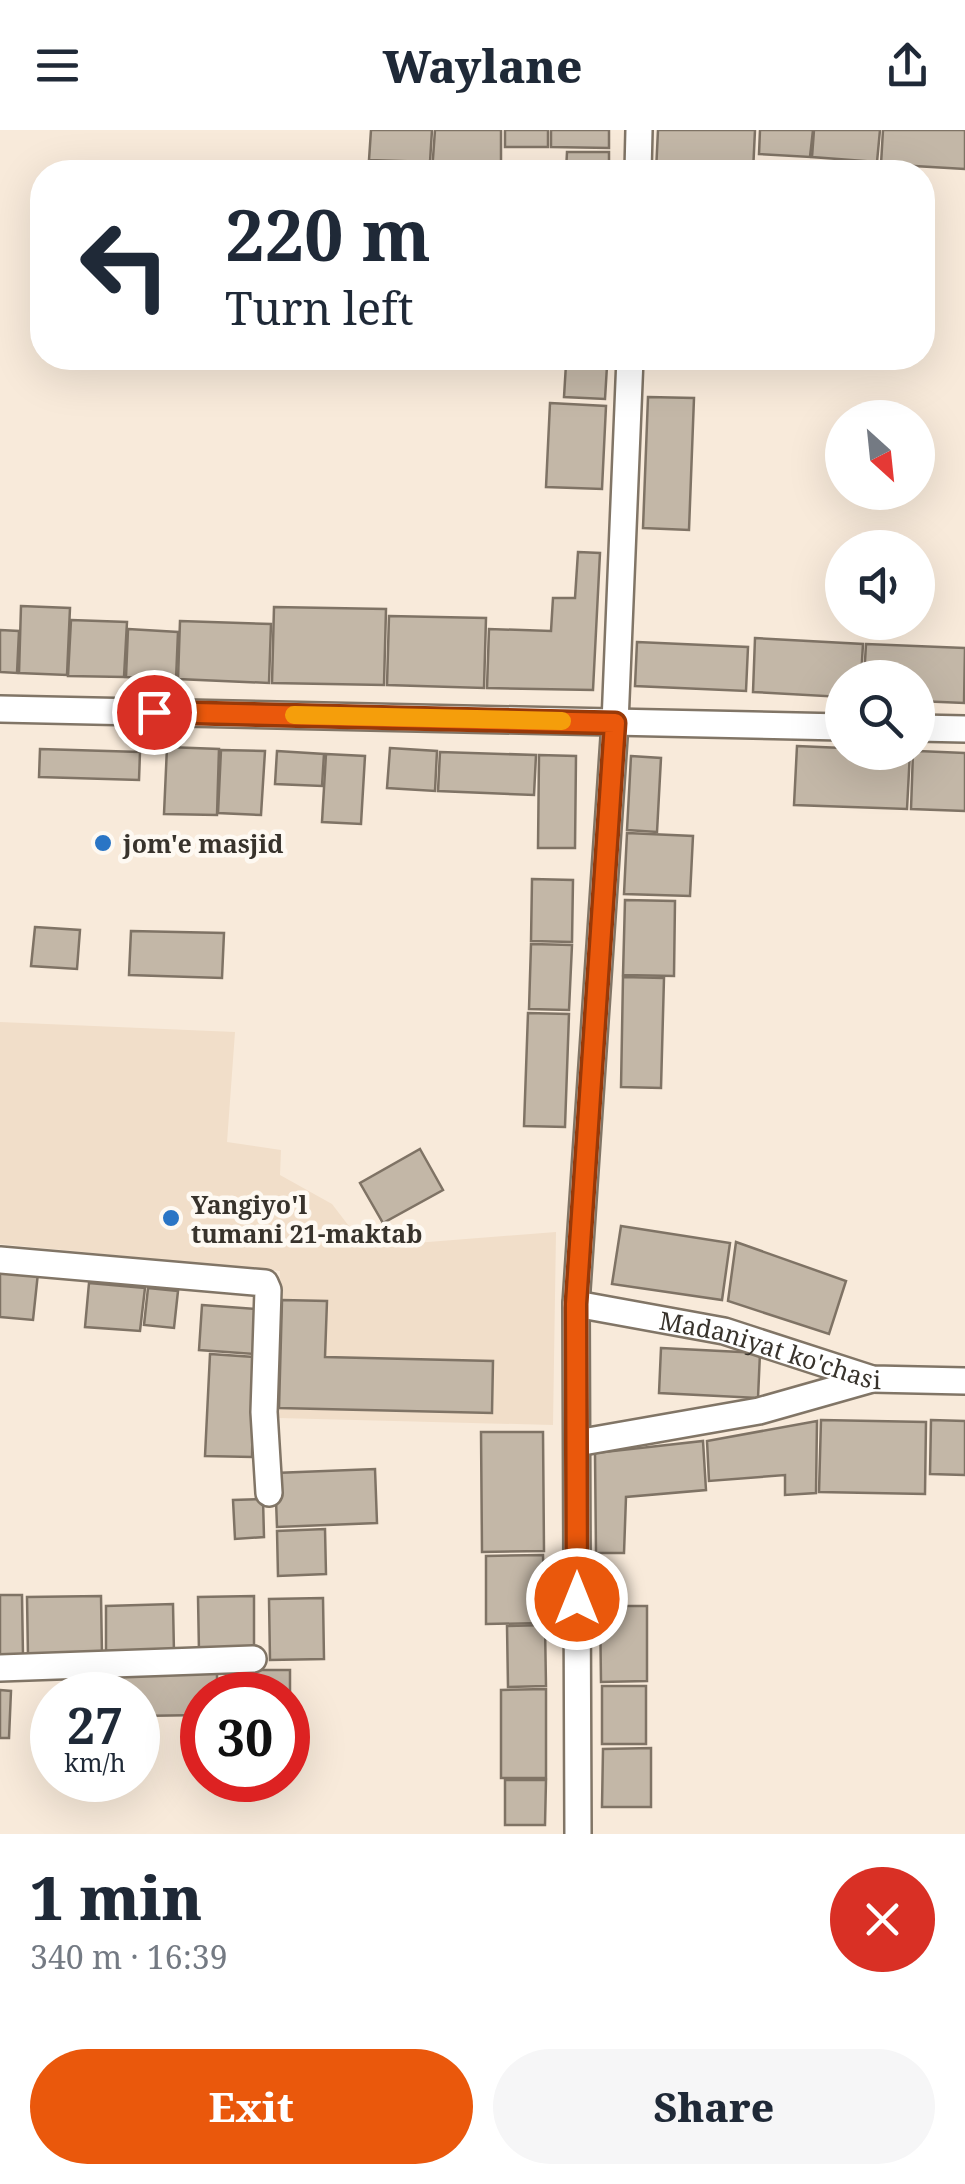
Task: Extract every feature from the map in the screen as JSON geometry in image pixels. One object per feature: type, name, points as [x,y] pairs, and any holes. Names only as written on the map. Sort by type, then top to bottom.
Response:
[{"type":"street","points":[[638,160],[639,130]]},
{"type":"street","points":[[578,1834],[576,1304],[615,723],[630,370]]},
{"type":"street","points":[[0,708],[825,727]]},
{"type":"street","points":[[935,728],[965,729]]},
{"type":"street","points":[[0,1260],[265,1283],[268,1494]]},
{"type":"street","name":"Madaniyat ko'chasi","points":[[576,1304],[724,1331],[872,1379],[965,1381]]},
{"type":"street","points":[[576,1443],[759,1411],[872,1379]]},
{"type":"street","points":[[0,1668],[252,1658]]},
{"type":"shaded area","name":"Yangiyo'l tumani 21-maktab","points":[[0,1022],[235,1032],[227,1142],[281,1150],[280,1175],[332,1204],[365,1247],[556,1232],[553,1425],[278,1418],[280,1271],[0,1244]]},
{"type":"building","points":[[371,130],[432,130],[430,160],[369,160]]},
{"type":"building","points":[[435,130],[501,130],[501,160],[433,160]]},
{"type":"building","points":[[505,130],[548,130],[548,147],[505,147]]},
{"type":"building","points":[[551,130],[609,130],[609,148],[551,147]]},
{"type":"building","points":[[658,130],[755,130],[754,160],[657,160]]},
{"type":"building","points":[[760,130],[813,130],[810,157],[759,154]]},
{"type":"building","points":[[814,130],[880,130],[877,160],[812,157]]},
{"type":"building","points":[[883,130],[965,130],[965,169],[935,167],[935,160],[881,160]]},
{"type":"building","points":[[567,152],[609,152],[609,160],[567,160]]},
{"type":"building","points":[[566,370],[607,370],[605,399],[564,397]]},
{"type":"building","points":[[648,397],[694,398],[689,530],[643,528]]},
{"type":"building","points":[[550,403],[606,406],[602,489],[546,487]]},
{"type":"building","points":[[578,552],[600,553],[593,690],[487,688],[489,629],[551,631],[553,598],[575,598]]},
{"type":"building","points":[[21,606],[70,608],[67,675],[19,673]]},
{"type":"building","points":[[274,607],[386,609],[384,685],[272,683]]},
{"type":"building","points":[[389,616],[486,618],[484,688],[387,685]]},
{"type":"building","points":[[71,620],[127,622],[124,677],[68,676]]},
{"type":"building","points":[[180,621],[271,624],[269,683],[178,679]]},
{"type":"building","points":[[128,629],[178,632],[176,680],[126,677]]},
{"type":"building","points":[[0,630],[19,631],[17,673],[0,672]]},
{"type":"building","points":[[755,638],[863,644],[862,660],[825,660],[825,696],[753,692]]},
{"type":"building","points":[[637,642],[748,647],[746,691],[635,686]]},
{"type":"building","points":[[866,644],[965,648],[964,703],[935,702],[935,660],[865,660]]},
{"type":"building","points":[[797,746],[825,747],[825,770],[909,770],[907,809],[794,805]]},
{"type":"building","points":[[167,747],[219,749],[217,815],[164,814]]},
{"type":"building","points":[[390,748],[437,751],[435,791],[387,788]]},
{"type":"building","points":[[40,749],[140,752],[139,780],[39,777]]},
{"type":"building","points":[[221,750],[265,751],[261,815],[218,813]]},
{"type":"building","points":[[277,751],[324,754],[322,786],[275,784]]},
{"type":"building","points":[[440,752],[536,755],[534,795],[438,791]]},
{"type":"building","points":[[935,752],[965,753],[965,811],[911,809],[912,770],[935,770]]},
{"type":"building","points":[[326,754],[365,756],[361,824],[322,822]]},
{"type":"building","points":[[539,755],[576,756],[575,848],[538,848]]},
{"type":"building","points":[[631,756],[661,758],[657,832],[627,830]]},
{"type":"building","points":[[627,833],[693,836],[690,896],[624,894]]},
{"type":"building","points":[[532,879],[573,880],[572,942],[531,941]]},
{"type":"building","points":[[625,900],[675,901],[674,976],[623,975]]},
{"type":"building","points":[[35,927],[80,930],[77,969],[31,966]]},
{"type":"building","points":[[131,931],[224,933],[222,978],[129,975]]},
{"type":"building","points":[[531,944],[572,945],[569,1010],[529,1009]]},
{"type":"building","points":[[623,977],[664,978],[661,1088],[621,1087]]},
{"type":"building","points":[[528,1013],[569,1014],[565,1127],[524,1126]]},
{"type":"building","points":[[420,1149],[443,1190],[383,1223],[360,1183]]},
{"type":"building","points":[[621,1226],[730,1243],[722,1300],[612,1284]]},
{"type":"building","points":[[736,1242],[846,1281],[829,1334],[728,1301]]},
{"type":"building","points":[[0,1270],[38,1273],[33,1320],[0,1317]]},
{"type":"building","points":[[89,1283],[145,1288],[140,1331],[85,1327]]},
{"type":"building","points":[[148,1288],[178,1291],[174,1328],[144,1325]]},
{"type":"building","points":[[282,1300],[327,1301],[325,1357],[493,1361],[492,1413],[279,1408]]},
{"type":"building","points":[[202,1305],[257,1309],[254,1354],[199,1350]]},
{"type":"building","points":[[661,1348],[760,1353],[758,1398],[659,1393]]},
{"type":"building","points":[[210,1354],[254,1357],[252,1457],[205,1456]]},
{"type":"building","points":[[821,1420],[926,1422],[925,1494],[819,1492]]},
{"type":"building","points":[[931,1420],[965,1421],[965,1475],[930,1474]]},
{"type":"building","points":[[817,1421],[816,1493],[785,1495],[785,1475],[709,1481],[707,1441]]},
{"type":"building","points":[[481,1432],[543,1432],[544,1551],[482,1552]]},
{"type":"building","points":[[703,1441],[706,1490],[626,1497],[624,1553],[596,1553],[595,1453]]},
{"type":"building","points":[[375,1469],[377,1523],[277,1527],[275,1473]]},
{"type":"building","points":[[263,1499],[264,1537],[235,1539],[233,1500]]},
{"type":"building","points":[[325,1529],[326,1574],[278,1576],[277,1531]]},
{"type":"building","points":[[543,1555],[545,1623],[486,1624],[486,1556]]},
{"type":"building","points":[[0,1595],[22,1595],[23,1656],[0,1657]]},
{"type":"building","points":[[101,1596],[102,1655],[28,1657],[27,1597]]},
{"type":"building","points":[[254,1596],[254,1651],[199,1652],[198,1597]]},
{"type":"building","points":[[323,1598],[324,1659],[270,1660],[269,1599]]},
{"type":"building","points":[[173,1604],[174,1653],[106,1656],[106,1606]]},
{"type":"building","points":[[600,1606],[647,1606],[647,1681],[601,1682]]},
{"type":"building","points":[[545,1625],[546,1686],[508,1687],[507,1626]]},
{"type":"building","points":[[240,1670],[290,1670],[290,1672]]},
{"type":"building","points":[[114,1671],[217,1672],[180,1672],[180,1715],[160,1716],[160,1672]]},
{"type":"building","points":[[602,1686],[646,1686],[646,1744],[602,1744]]},
{"type":"building","points":[[546,1689],[546,1778],[501,1778],[501,1690]]},
{"type":"building","points":[[0,1690],[11,1691],[9,1738],[0,1738]]},
{"type":"building","points":[[651,1748],[651,1807],[602,1807],[603,1749]]},
{"type":"building","points":[[505,1780],[546,1780],[545,1825],[505,1825]]},
{"type":"slow traffic","points":[[294,715],[562,721]]},
{"type":"place","name":"jom'e masjid","points":[[103,843]]},
{"type":"place","name":"Yangiyo'l tumani 21-maktab","points":[[171,1218]]},
{"type":"route","points":[[154,712],[615,723],[576,1304],[577,1599]]}]
